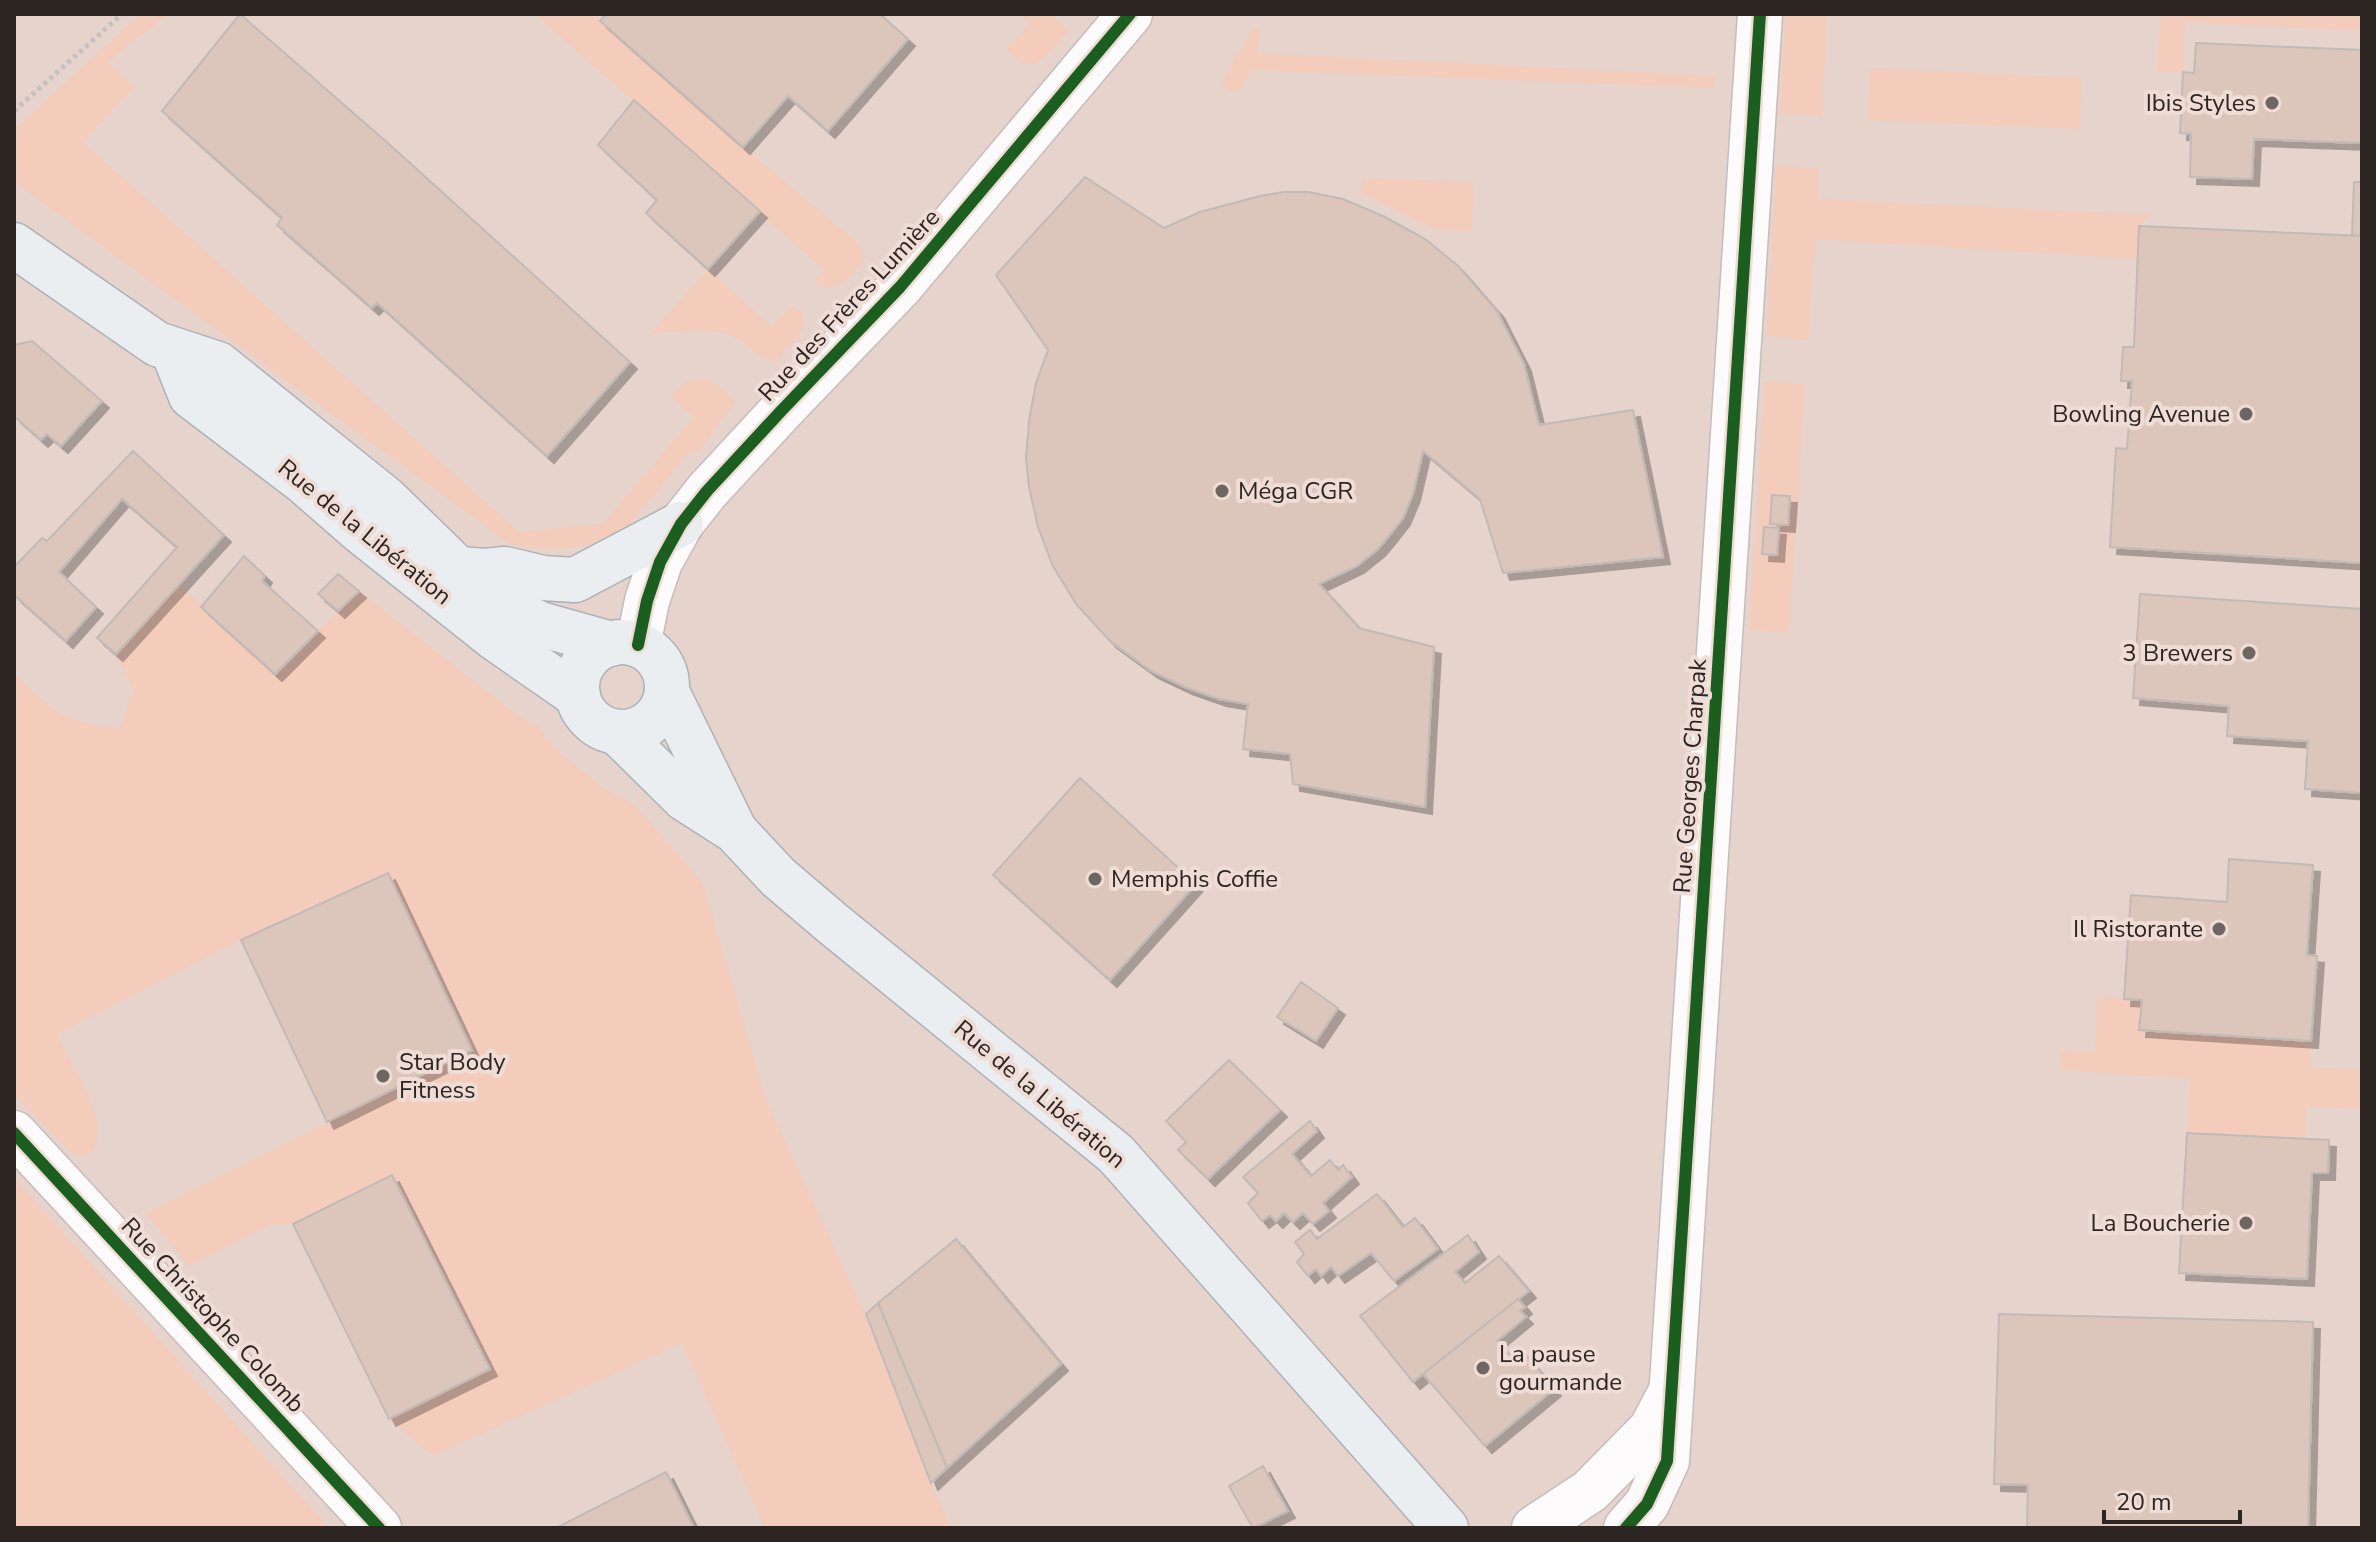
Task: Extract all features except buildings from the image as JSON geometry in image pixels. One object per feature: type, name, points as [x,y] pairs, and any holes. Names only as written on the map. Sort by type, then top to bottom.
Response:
[{"type":"main road","name":"Rue de la Libération","points":[[14,245],[157,344],[218,364],[386,499],[458,569],[507,609],[543,625],[624,644]]},
{"type":"main road","name":"Rue de la Libération","points":[[173,351],[191,396],[304,482],[496,639],[578,696]]},
{"type":"main road","points":[[458,569],[505,569],[543,578],[575,580],[681,524]]},
{"type":"main road","points":[[624,644],[661,663],[667,692],[662,709],[651,722],[635,730],[617,732],[604,729],[592,721],[583,710],[578,696],[581,669],[599,649],[624,644]]},
{"type":"main road","name":"Rue de la Libération","points":[[667,692],[735,831]]},
{"type":"main road","name":"Rue de la Libération","points":[[617,732],[685,799],[735,831],[778,877],[832,923],[1116,1154],[1446,1528]]},
{"type":"street","name":"Rue des Frères Lumière","points":[[624,644],[647,601],[660,562],[681,524],[707,491],[900,287],[1130,14]]},
{"type":"street","name":"Rue Georges Charpak","points":[[1626,1528],[1647,1504],[1667,1461],[1760,14]]},
{"type":"street","name":"Rue Christophe Colomb","points":[[14,1133],[379,1528]]},
{"type":"street","name":"Rue Georges Charpak","points":[[1534,1528],[1590,1491],[1651,1429],[1673,1387]]},
{"type":"path","points":[[14,111],[122,14]]},
{"type":"shaded area","points":[[14,14],[2362,14],[2362,1528],[14,1528]]},
{"type":"shaded area","points":[[140,14],[168,14],[108,62],[134,87],[83,142],[519,532],[603,524],[694,417],[671,397],[688,381],[704,379],[712,382],[736,402],[698,452],[690,451],[631,523],[618,532],[589,544],[557,549],[510,544],[14,179],[14,130]]},
{"type":"shaded area","points":[[535,14],[593,14],[743,147],[858,243],[865,260],[849,278],[836,286],[829,288],[814,282],[824,270]]},
{"type":"shaded area","points":[[1019,14],[1051,14],[1069,30],[1043,59],[1033,65],[1023,63],[1006,50],[1030,23]]},
{"type":"shaded area","points":[[1786,14],[1827,14],[1822,116],[1779,113]]},
{"type":"shaded area","points":[[2161,14],[2362,14],[2362,31],[2185,22],[2183,72],[2157,71]]},
{"type":"shaded area","points":[[1262,29],[1257,53],[1715,76],[1714,88],[1251,70],[1241,90],[1228,91],[1223,85],[1224,78],[1252,30]]},
{"type":"shaded area","points":[[1870,68],[2081,78],[2080,129],[1868,120]]},
{"type":"shaded area","points":[[1776,165],[1819,169],[1818,199],[2150,215],[2140,226],[2138,259],[1815,239],[1808,340],[1767,336]]},
{"type":"shaded area","points":[[1364,178],[1473,182],[1472,231],[1436,230],[1360,192]]},
{"type":"shaded area","points":[[708,269],[772,327],[793,305],[802,313],[805,326],[778,361],[765,358],[740,340],[725,334],[692,331],[650,334]]},
{"type":"shaded area","points":[[1765,382],[1805,384],[1789,633],[1749,630]]},
{"type":"shaded area","points":[[179,585],[275,673],[359,591],[525,721],[536,724],[553,747],[605,789],[635,805],[703,884],[767,1102],[865,1314],[951,1528],[765,1528],[682,1343],[433,1456],[389,1419],[489,1368],[392,1175],[293,1224],[272,1224],[189,1266],[146,1213],[472,1051],[388,873],[241,940],[57,1034],[94,1109],[97,1139],[92,1152],[81,1155],[70,1151],[14,1095],[14,673],[50,706],[71,719],[120,728],[134,691],[116,654]]},
{"type":"shaded area","points":[[2098,996],[2142,1000],[2140,1030],[2311,1041],[2310,1067],[2362,1070],[2362,1109],[2307,1106],[2305,1138],[2187,1133],[2190,1079],[2060,1070],[2061,1050],[2095,1052]]},
{"type":"shaded area","points":[[14,1178],[329,1528],[14,1528]]},
{"type":"cycle path","points":[[638,645],[647,601],[660,562],[681,524],[707,491],[900,287],[1130,14]]},
{"type":"cycle path","points":[[1626,1528],[1647,1504],[1667,1461],[1760,14]]},
{"type":"cycle path","points":[[14,1133],[379,1528]]},
{"type":"place","name":"Ibis Styles","points":[[2272,103]]},
{"type":"place","name":"Bowling Avenue","points":[[2246,414]]},
{"type":"place","name":"Méga CGR","points":[[1222,491]]},
{"type":"place","name":"3 Brewers","points":[[2249,653]]},
{"type":"place","name":"Memphis Coffie","points":[[1095,879]]},
{"type":"place","name":"Il Ristorante","points":[[2219,929]]},
{"type":"place","name":"Star Body Fitness","points":[[383,1076]]},
{"type":"place","name":"La Boucherie","points":[[2246,1223]]},
{"type":"place","name":"La pause gourmande","points":[[1483,1368]]}]
